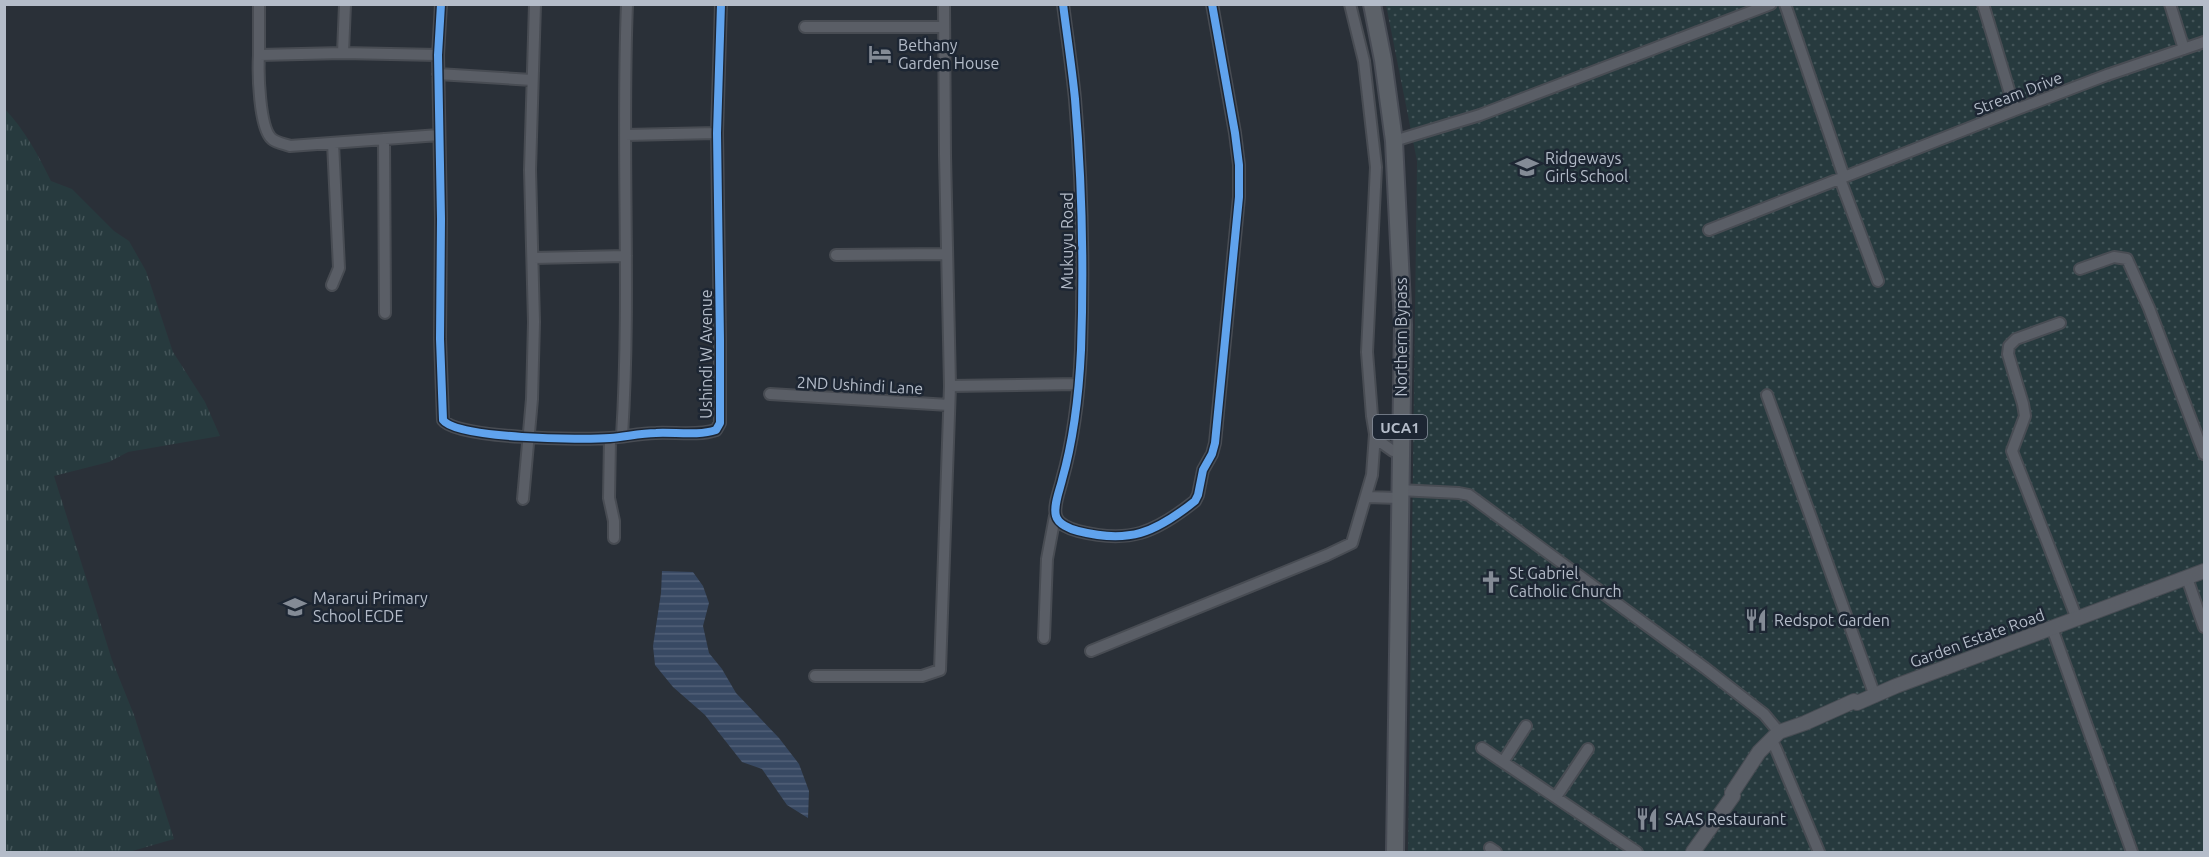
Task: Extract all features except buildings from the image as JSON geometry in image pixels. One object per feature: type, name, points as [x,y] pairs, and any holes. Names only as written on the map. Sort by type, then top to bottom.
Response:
[{"type":"main road","name":"Northern Bypass","points":[[1372,4],[1383,60],[1394,141],[1403,325],[1395,852]]},
{"type":"street","points":[[259,4],[259,81],[266,129],[272,139],[291,146],[439,135],[438,54],[441,4]]},
{"type":"street","points":[[343,53],[345,4]]},
{"type":"street","points":[[523,499],[532,399],[533,258],[530,195],[535,4]]},
{"type":"street","points":[[622,436],[626,377],[627,4]]},
{"type":"street","name":"Ushindi W Avenue","points":[[439,135],[442,416],[445,424],[459,429],[527,438],[610,438],[712,431],[718,427],[720,340],[717,133],[721,4]]},
{"type":"street","points":[[815,676],[922,675],[940,670],[950,386],[946,254],[944,4]]},
{"type":"street","name":"Mukuyu Road","points":[[1044,638],[1047,559],[1063,477],[1071,451],[1081,349],[1080,172],[1075,99],[1063,4]]},
{"type":"street","points":[[1056,516],[1058,520],[1072,529],[1103,536],[1128,536],[1155,528],[1195,501],[1203,470],[1212,454],[1222,386],[1239,205],[1239,165],[1233,116],[1224,80],[1212,4]]},
{"type":"street","points":[[1091,651],[1346,548],[1354,539],[1372,475],[1375,434],[1367,352],[1376,167],[1364,61],[1350,4]]},
{"type":"street","points":[[1394,141],[1480,115],[1772,4]]},
{"type":"street","points":[[1785,4],[1878,282]]},
{"type":"street","points":[[1983,4],[2015,110]]},
{"type":"street","points":[[2170,4],[2184,49]]},
{"type":"street","points":[[805,27],[944,27]]},
{"type":"street","name":"Stream Drive","points":[[1709,230],[2015,110],[2205,42]]},
{"type":"street","points":[[259,55],[438,54]]},
{"type":"street","points":[[438,74],[532,80]]},
{"type":"street","points":[[626,135],[717,133]]},
{"type":"street","points":[[384,139],[385,313]]},
{"type":"street","points":[[332,285],[339,268],[333,143]]},
{"type":"street","points":[[1376,167],[1396,164]]},
{"type":"street","points":[[836,255],[946,254]]},
{"type":"street","points":[[533,258],[626,256]]},
{"type":"street","points":[[2080,268],[2114,257],[2127,259],[2149,308],[2205,454]]},
{"type":"street","points":[[2060,323],[2016,339],[2009,346],[2008,354],[2025,416],[2012,451],[2077,619]]},
{"type":"street","points":[[950,386],[1078,384]]},
{"type":"street","name":"2ND Ushindi Lane","points":[[770,394],[949,405]]},
{"type":"street","points":[[1767,394],[1875,696]]},
{"type":"street","points":[[1375,434],[1387,447],[1400,453]]},
{"type":"street","points":[[610,438],[609,498],[614,521],[614,538]]},
{"type":"street","points":[[1366,497],[1399,494],[1459,493],[1469,495],[1705,668],[1764,714],[1779,732]]},
{"type":"street","name":"Garden Estate Road","points":[[1693,852],[1733,796],[1732,793],[1750,764],[1779,732],[1854,701],[1857,703],[1896,686],[2205,571]]},
{"type":"street","points":[[2187,578],[2205,627]]},
{"type":"street","points":[[2052,628],[2132,852]]},
{"type":"street","points":[[1503,762],[1526,726]]},
{"type":"street","points":[[1767,743],[1776,748],[1819,852]]},
{"type":"street","points":[[1482,748],[1637,852]]},
{"type":"street","points":[[1556,797],[1588,749]]},
{"type":"green space","points":[[1386,5],[2204,5],[2204,852],[1408,852],[1417,161]]},
{"type":"green space","points":[[4,108],[25,134],[51,181],[72,189],[114,231],[129,241],[146,271],[173,352],[205,402],[220,436],[128,452],[109,462],[54,476],[112,660],[134,715],[174,839],[129,852],[5,852]]},
{"type":"water","points":[[662,571],[693,572],[703,586],[709,603],[703,626],[709,653],[722,669],[736,693],[779,738],[799,764],[809,791],[808,818],[787,805],[762,769],[742,762],[705,715],[673,687],[655,665],[653,646]]},
{"type":"cycle path","points":[[441,4],[438,55],[441,219],[440,339],[443,420],[453,426],[495,435],[575,439],[650,433],[702,433],[716,430],[720,423],[717,133],[721,4]]},
{"type":"cycle path","points":[[1063,4],[1075,99],[1079,161],[1082,224],[1082,319],[1075,415],[1055,512],[1059,521],[1068,527],[1096,535],[1112,536],[1127,536],[1154,528],[1195,501],[1203,470],[1215,443],[1239,197],[1239,165],[1212,4]]},
{"type":"place","name":"Bethany Garden House","points":[[880,54]]},
{"type":"place","name":"Ridgeways Girls School","points":[[1527,167]]},
{"type":"place","name":"St Gabriel Catholic Church","points":[[1491,582]]},
{"type":"place","name":"Mararui Primary School ECDE","points":[[295,607]]},
{"type":"place","name":"Redspot Garden","points":[[1756,620]]},
{"type":"place","name":"SAAS Restaurant","points":[[1647,819]]}]
